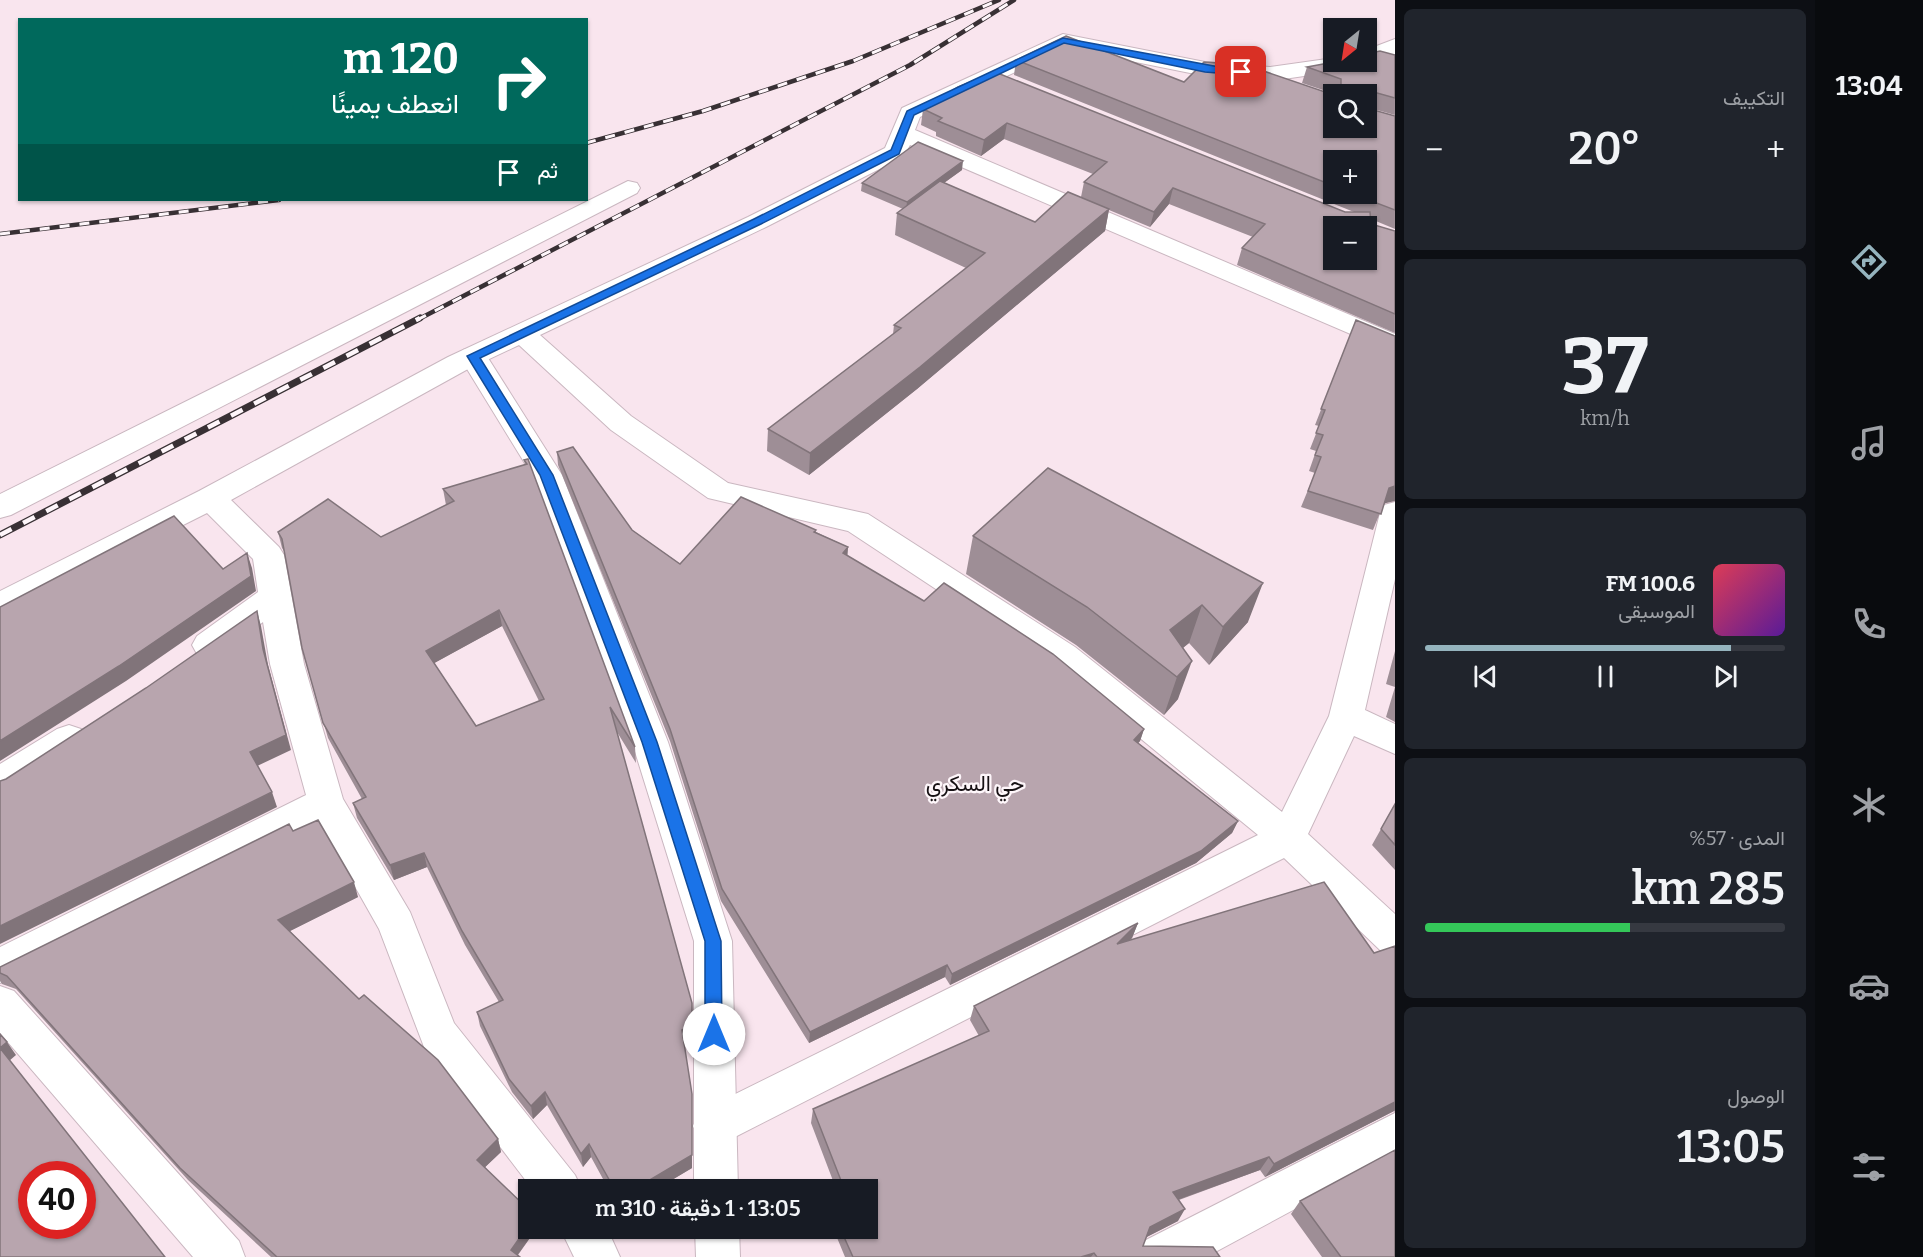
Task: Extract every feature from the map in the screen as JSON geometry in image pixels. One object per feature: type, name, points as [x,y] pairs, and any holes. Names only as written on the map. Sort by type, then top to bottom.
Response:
[{"type":"street","points":[[0,605],[210,498],[473,356],[758,222],[895,152],[910,113],[1063,40],[1205,69],[1270,74],[1323,66]]},
{"type":"street","points":[[1377,53],[1395,46]]},
{"type":"street","points":[[1241,72],[1303,93]]},
{"type":"street","points":[[990,76],[1023,90]]},
{"type":"street","points":[[903,133],[1395,344]]},
{"type":"street","points":[[0,507],[628,188]]},
{"type":"street","points":[[522,333],[621,423],[719,491],[857,522],[1063,656],[1288,838],[1395,939]]},
{"type":"street","points":[[473,356],[546,475],[650,742],[710,930],[713,941],[716,1179]]},
{"type":"street","points":[[210,498],[268,555],[287,664],[326,802],[396,924],[438,1034],[551,1179]]},
{"type":"street","points":[[714,1126],[1288,838],[1346,716],[1395,513]]},
{"type":"street","points":[[188,659],[275,596]]},
{"type":"street","points":[[1346,716],[1395,740]]},
{"type":"street","points":[[0,782],[93,724]]},
{"type":"street","points":[[0,966],[326,802]]},
{"type":"street","points":[[0,1004],[223,1257]]},
{"type":"street","points":[[1160,1257],[1395,1133]]},
{"type":"street","points":[[588,1239],[598,1257]]},
{"type":"street","points":[[717,1239],[718,1257]]},
{"type":"building","points":[[1066,36],[1184,82],[1204,62],[1246,65],[1323,91],[1323,138],[1377,138],[1377,111],[1395,116],[1395,210],[1377,203],[1377,150],[1323,150],[1323,182],[1016,60]]},
{"type":"building","points":[[1377,52],[1395,55],[1395,98],[1377,93],[1377,84],[1341,84],[1341,79],[1307,67],[1323,64],[1323,72],[1377,72]]},
{"type":"building","points":[[995,72],[1323,204],[1345,212],[1370,212],[1370,216],[1323,216],[1323,270],[1377,270],[1377,226],[1395,231],[1395,314],[1242,248],[1265,224],[1173,188],[1154,212],[1084,182],[1107,162],[1007,123],[984,140],[938,121],[942,118],[923,109],[958,87]]},
{"type":"building","points":[[918,142],[963,161],[907,202],[862,183]]},
{"type":"building","points":[[940,181],[1035,222],[1068,192],[1109,209],[920,367],[810,453],[768,429],[901,328],[894,325],[985,253],[897,213]]},
{"type":"building","points":[[1356,320],[1395,336],[1395,486],[1389,488],[1381,514],[1308,491],[1321,457],[1315,455],[1323,435],[1316,433],[1325,410],[1321,409]]},
{"type":"building","points":[[573,447],[632,530],[680,564],[741,497],[816,530],[814,532],[848,547],[843,553],[924,601],[944,583],[1053,654],[1144,729],[1134,740],[1238,821],[1201,851],[952,974],[947,965],[810,1032],[722,889],[670,729],[557,452]]},
{"type":"building","points":[[528,459],[635,747],[610,707],[692,1003],[692,1025],[682,1030],[692,1094],[692,1155],[652,1179],[609,1179],[589,1144],[581,1154],[545,1092],[531,1106],[509,1079],[477,1012],[503,1000],[462,931],[424,853],[390,865],[353,803],[366,797],[323,723],[302,648],[282,539],[278,532],[328,499],[381,537],[454,501],[443,489],[527,464],[524,460]],"holes":[[[499,610],[544,699],[476,726],[426,651]]]},
{"type":"building","points":[[1048,468],[1263,583],[1223,627],[1202,605],[1170,630],[1192,661],[1177,677],[1087,607],[973,536]]},
{"type":"building","points":[[174,516],[223,569],[247,553],[251,576],[119,666],[0,741],[0,607]]},
{"type":"building","points":[[257,611],[263,649],[286,735],[250,752],[272,792],[0,926],[0,781],[146,688]]},
{"type":"building","points":[[1395,804],[1395,845],[1381,829]]},
{"type":"building","points":[[318,820],[354,882],[278,920],[359,999],[364,995],[438,1060],[498,1139],[477,1160],[518,1199],[519,1239],[511,1250],[520,1257],[277,1257],[180,1168],[7,976],[0,973],[0,967],[289,824],[293,831]]},
{"type":"building","points":[[1324,882],[1374,953],[1395,946],[1395,1102],[1274,1164],[1269,1157],[1173,1192],[1185,1209],[1150,1227],[1143,1246],[1213,1247],[1220,1257],[1097,1257],[1094,1253],[1081,1257],[853,1257],[845,1239],[878,1239],[878,1179],[840,1179],[813,1109],[989,1031],[974,1006],[1138,923],[1117,944]]},
{"type":"building","points":[[0,1034],[7,1042],[0,1048]]},
{"type":"building","points":[[0,1048],[89,1161],[18,1161],[18,1239],[96,1239],[96,1170],[165,1257],[0,1257]]},
{"type":"building","points":[[1395,1150],[1395,1257],[1341,1257],[1300,1201]]},
{"type":"railway","points":[[588,142],[703,111],[853,61],[999,0]]},
{"type":"railway","points":[[417,320],[910,65],[1014,0]]},
{"type":"railway","points":[[0,234],[271,201]]},
{"type":"railway","points":[[0,535],[420,318]]},
{"type":"district","name":"حي السكري","points":[[975,783]]},
{"type":"route","points":[[714,1034],[713,941],[650,742],[546,475],[473,356],[758,222],[895,152],[910,113],[1063,40],[1205,69],[1241,72]]}]
